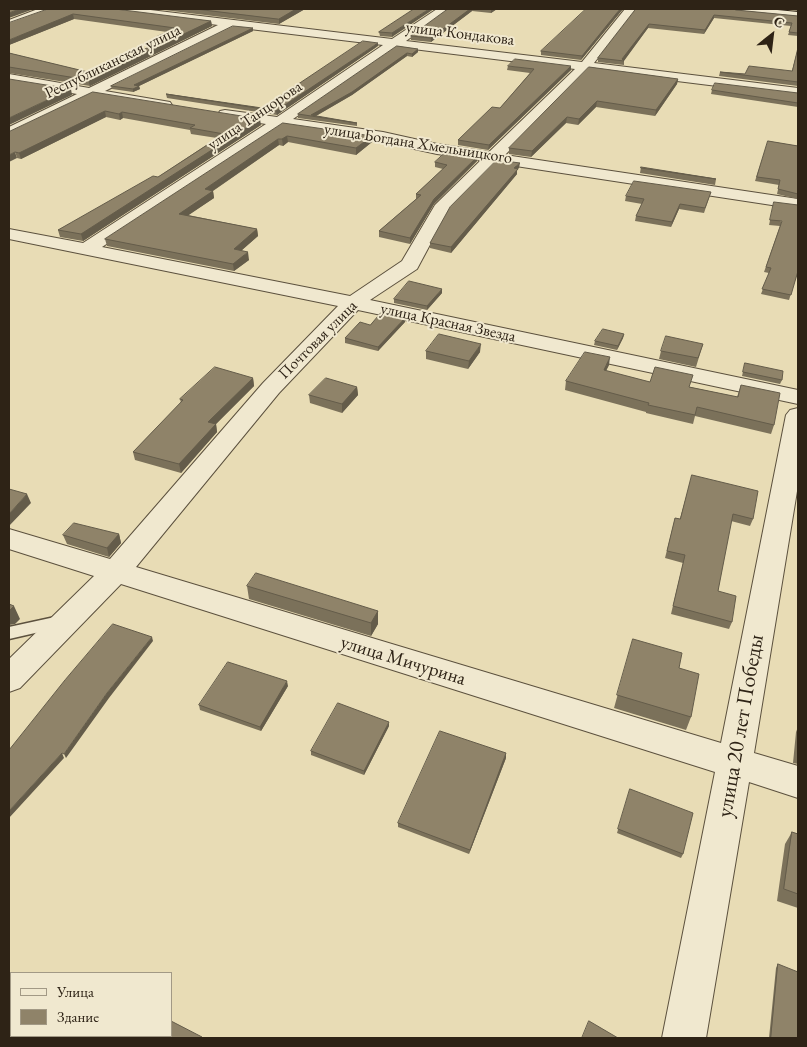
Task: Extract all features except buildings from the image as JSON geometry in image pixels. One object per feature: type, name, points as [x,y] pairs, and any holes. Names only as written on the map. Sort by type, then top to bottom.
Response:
[{"type":"street","points":[[9,24],[43,9]]},
{"type":"street","name":"улица Кондакова","points":[[117,9],[798,92]]},
{"type":"street","name":"улица Танцорова","points":[[84,250],[278,123],[444,9]]},
{"type":"street","name":"Почтовая улица","points":[[9,679],[115,573],[270,388],[353,303],[410,265],[441,209],[585,66],[631,9]]},
{"type":"street","points":[[735,9],[798,16]]},
{"type":"street","name":"Республиканская улица","points":[[9,133],[252,12]]},
{"type":"street","points":[[9,78],[177,107]]},
{"type":"street","name":"улица Богдана Хмельницкого","points":[[214,113],[382,137],[437,149],[493,156],[798,204]]},
{"type":"street","name":"улица Красная Звезда","points":[[9,234],[84,250],[105,252],[798,396]]},
{"type":"street","name":"улица 20 лет Победы","points":[[684,1038],[798,414]]},
{"type":"street","name":"улица Мичурина","points":[[9,539],[798,782]]},
{"type":"lane","points":[[9,633],[68,620]]}]
